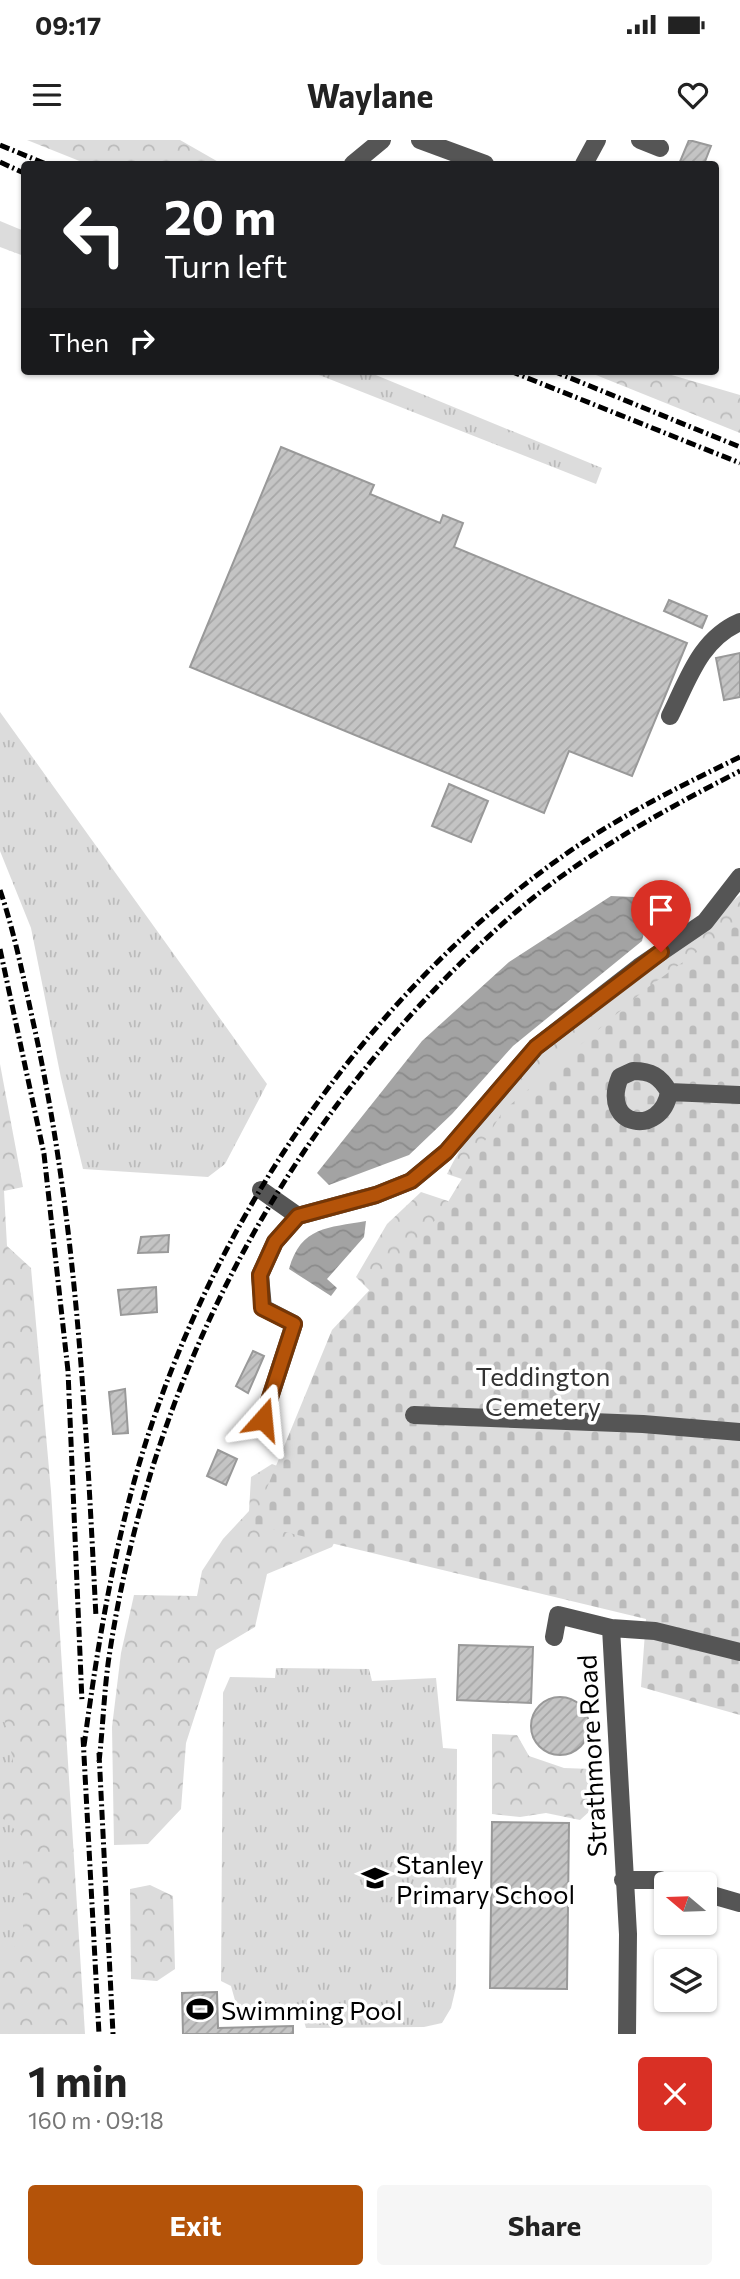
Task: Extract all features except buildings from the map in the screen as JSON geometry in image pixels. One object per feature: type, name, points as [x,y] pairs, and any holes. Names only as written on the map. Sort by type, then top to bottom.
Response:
[{"type":"street","points":[[357,161],[382,140]]},
{"type":"street","points":[[421,140],[477,161]]},
{"type":"street","points":[[586,161],[597,140]]},
{"type":"street","points":[[640,140],[660,148]]},
{"type":"street","points":[[670,716],[700,654],[717,636],[740,622]]},
{"type":"street","points":[[263,1419],[294,1324],[262,1308],[260,1275],[275,1242],[298,1216],[376,1195],[411,1181],[446,1152],[536,1047],[639,967],[705,922],[740,877]]},
{"type":"street","points":[[669,1092],[740,1095]]},
{"type":"street","points":[[261,1190],[298,1216]]},
{"type":"street","points":[[414,1415],[643,1423],[740,1432]]},
{"type":"street","points":[[554,1637],[558,1615],[611,1628],[655,1630],[740,1652]]},
{"type":"street","name":"Strathmore Road","points":[[611,1628],[628,1934],[627,2034]]},
{"type":"street","name":"Strathmore Road","points":[[623,1880],[654,1880]]},
{"type":"street","points":[[718,1897],[740,1903]]},
{"type":"green space","points":[[27,140],[180,140],[217,161],[80,161]]},
{"type":"green space","points":[[0,221],[21,230],[21,255],[0,247]]},
{"type":"green space","points":[[319,375],[376,375],[602,468],[596,484]]},
{"type":"green space","points":[[596,375],[672,375],[740,395],[740,433]]},
{"type":"green space","points":[[0,712],[267,1084],[225,1164],[208,1177],[83,1169],[61,1078],[31,928],[0,851]]},
{"type":"green space","points":[[740,895],[740,1086],[477,1184],[447,1174],[471,1133],[502,1094],[538,1057],[578,1021]]},
{"type":"green space","name":"Teddington Cemetery","points":[[740,921],[740,1715],[641,1687],[646,1619],[252,1524],[332,1330],[440,1215],[503,1111],[647,988]]},
{"type":"green space","points":[[0,1064],[23,1187],[4,1191],[7,1246],[31,1268],[51,1491],[85,2034],[0,2034],[0,1965],[23,1936],[23,1837],[0,1816],[0,1780],[13,1778],[13,1761],[0,1697]]},
{"type":"green space","points":[[421,1192],[448,1201],[467,1219],[376,1297],[356,1277],[387,1224]]},
{"type":"green space","points":[[0,1280],[48,2034],[0,2034]]},
{"type":"green space","points":[[272,1464],[309,1478],[349,1514],[332,1547],[267,1574],[255,1627],[216,1650],[186,1743],[181,1809],[148,1844],[114,1845],[112,1727],[121,1653],[134,1595],[197,1596],[202,1571],[223,1539],[249,1511],[251,1477]]},
{"type":"green space","points":[[276,1668],[369,1669],[372,1681],[436,1678],[443,1748],[457,1749],[456,1987],[451,2008],[442,2023],[424,2027],[306,2028],[301,2012],[238,2011],[231,1986],[221,1981],[223,1693],[230,1677],[275,1678]]},
{"type":"green space","points":[[492,1734],[517,1735],[529,1756],[564,1768],[591,1769],[591,1810],[580,1820],[546,1813],[520,1817],[492,1814]]},
{"type":"green space","points":[[150,1885],[173,1896],[175,1969],[157,1981],[131,1979],[130,1889]]},
{"type":"water","points":[[611,896],[634,897],[647,920],[642,941],[513,1046],[452,1114],[409,1155],[329,1185],[317,1173],[422,1041],[509,962]]},
{"type":"water","points":[[366,1221],[364,1237],[327,1279],[337,1288],[331,1296],[289,1269],[294,1255],[309,1237],[328,1228]]},
{"type":"railway","points":[[0,145],[39,161]]},
{"type":"railway","points":[[0,162],[21,172]]},
{"type":"railway","points":[[520,375],[740,463]]},
{"type":"railway","points":[[563,375],[740,447]]},
{"type":"railway","points":[[84,1746],[118,1547],[134,1482],[164,1391],[201,1301],[246,1213],[299,1129],[358,1050],[423,977],[494,910],[590,837],[653,801],[740,757]]},
{"type":"railway","points":[[99,1762],[109,1657],[129,1552],[158,1450],[195,1351],[241,1257],[294,1167],[355,1081],[424,1001],[500,926],[585,860],[677,804],[740,771]]},
{"type":"railway","points":[[0,890],[16,944],[36,1035],[61,1179],[78,1324],[96,1617]]},
{"type":"railway","points":[[0,949],[44,1154],[68,1371],[82,1702]]},
{"type":"railway","points":[[83,1737],[99,2034]]},
{"type":"railway","points":[[99,1753],[113,2034]]},
{"type":"place","name":"Stanley Primary School","points":[[375,1878]]},
{"type":"place","name":"Swimming Pool","points":[[200,2009]]},
{"type":"route","points":[[263,1419],[294,1324],[262,1308],[260,1275],[275,1242],[298,1216],[323,1207],[376,1195],[411,1181],[446,1152],[507,1077],[536,1047],[661,952]]}]
